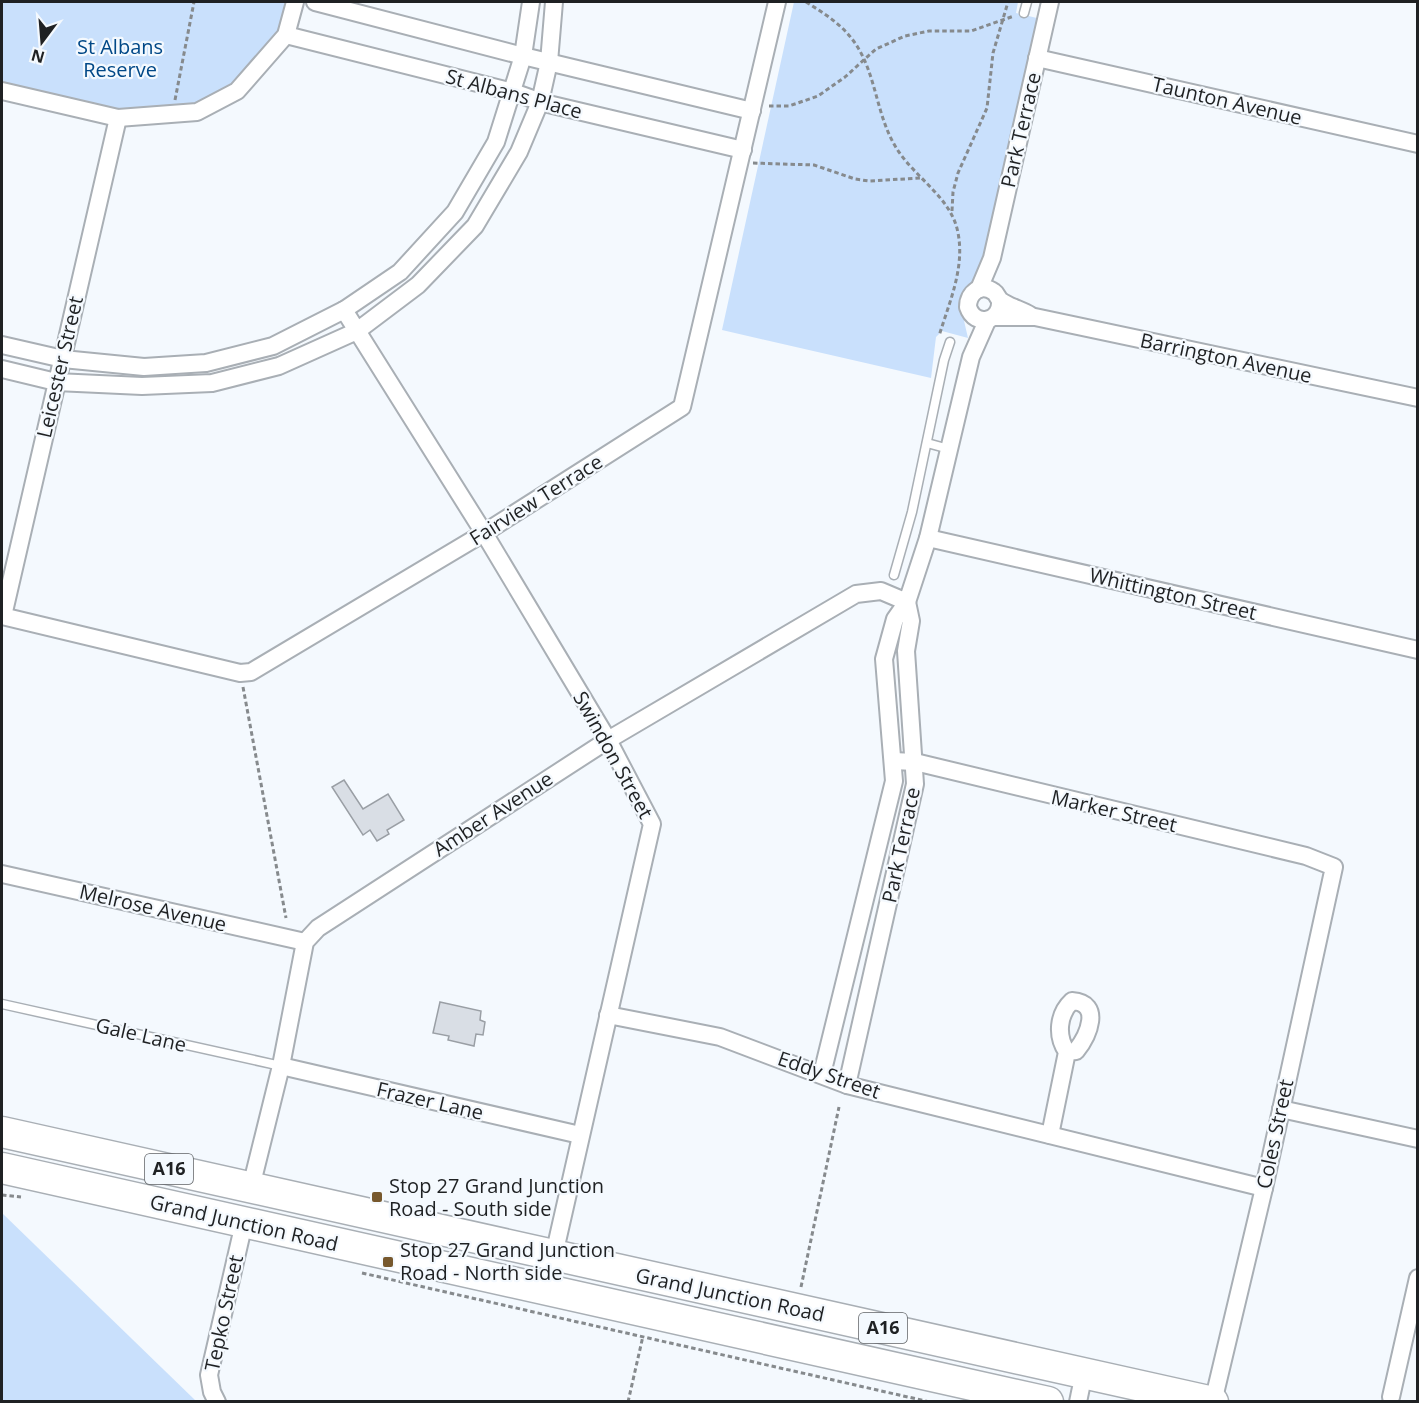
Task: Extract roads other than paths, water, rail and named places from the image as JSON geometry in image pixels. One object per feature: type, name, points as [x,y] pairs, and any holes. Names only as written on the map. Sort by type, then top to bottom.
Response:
[{"type":"highway","name":"Grand Junction Road","points":[[2,1132],[1213,1401]]},
{"type":"highway","name":"Grand Junction Road","points":[[2,1168],[1048,1401]]},
{"type":"street","points":[[2,92],[118,118],[197,112],[237,91],[286,34],[295,2]]},
{"type":"street","name":"St Albans Place","points":[[315,2],[549,63],[753,107]]},
{"type":"street","points":[[2,345],[63,359],[144,367],[206,363],[273,346],[344,310],[400,272],[455,212],[496,141],[523,56],[531,2]]},
{"type":"street","points":[[2,369],[56,382],[142,386],[212,383],[279,366],[357,331],[418,285],[475,226],[519,152],[540,102],[549,63],[554,2]]},
{"type":"street","name":"Fairview Terrace","points":[[2,616],[240,673],[251,672],[484,533],[682,407],[777,2]]},
{"type":"street","name":"Park Terrace","points":[[990,293],[992,258],[1050,2]]},
{"type":"street","name":"St Albans Place","points":[[286,34],[513,92],[540,102],[742,156]]},
{"type":"street","name":"Taunton Avenue","points":[[1037,58],[1418,144]]},
{"type":"street","name":"Leicester Street","points":[[2,616],[118,118]]},
{"type":"street","points":[[990,293],[1000,306],[985,318],[968,307],[970,296],[990,293]]},
{"type":"street","name":"Barrington Avenue","points":[[990,293],[1035,317]]},
{"type":"street","name":"Swindon Street","points":[[344,310],[484,533],[608,740],[652,824],[546,1290]]},
{"type":"street","name":"Barrington Avenue","points":[[985,318],[1035,317],[1418,399]]},
{"type":"street","name":"Park Terrace","points":[[822,1074],[894,781],[884,659],[895,619],[907,603],[928,538],[971,357],[985,318]]},
{"type":"street","name":"Whittington Street","points":[[928,538],[1418,650]]},
{"type":"street","name":"Amber Avenue","points":[[305,942],[318,928],[608,740],[856,594],[881,591],[907,603]]},
{"type":"street","name":"Park Terrace","points":[[848,1085],[915,784],[906,651],[911,621],[907,603]]},
{"type":"street","name":"Marker Street","points":[[893,761],[915,762],[1306,856],[1334,867]]},
{"type":"street","name":"Coles Street","points":[[1213,1401],[1264,1188],[1334,867]]},
{"type":"street","name":"Melrose Avenue","points":[[2,874],[305,942]]},
{"type":"street","points":[[251,1187],[281,1066],[305,942]]},
{"type":"street","name":"Eddy Street","points":[[608,1015],[720,1037],[848,1085],[1264,1188]]},
{"type":"street","points":[[1050,1135],[1067,1052]]},
{"type":"street","name":"Frazer Lane","points":[[281,1066],[580,1135]]},
{"type":"street","points":[[1281,1109],[1418,1139]]},
{"type":"street","name":"Tepko Street","points":[[217,1401],[212,1392],[209,1375],[244,1223]]},
{"type":"street","points":[[1391,1397],[1413,1319],[1418,1278]]},
{"type":"street","points":[[1078,1401],[1084,1373]]},
{"type":"lane","points":[[1024,14],[1027,2]]},
{"type":"lane","points":[[894,575],[912,512],[944,360],[950,342]]},
{"type":"lane","points":[[927,443],[949,449]]},
{"type":"lane","name":"Gale Lane","points":[[2,1004],[281,1066]]},
{"type":"place","name":"Stop 27 Grand Junction Road - South side","points":[[377,1197]]},
{"type":"place","name":"Stop 27 Grand Junction Road - North side","points":[[388,1262]]},
{"type":"park label","name":"St Albans Reserve","points":[[120,58]]}]
